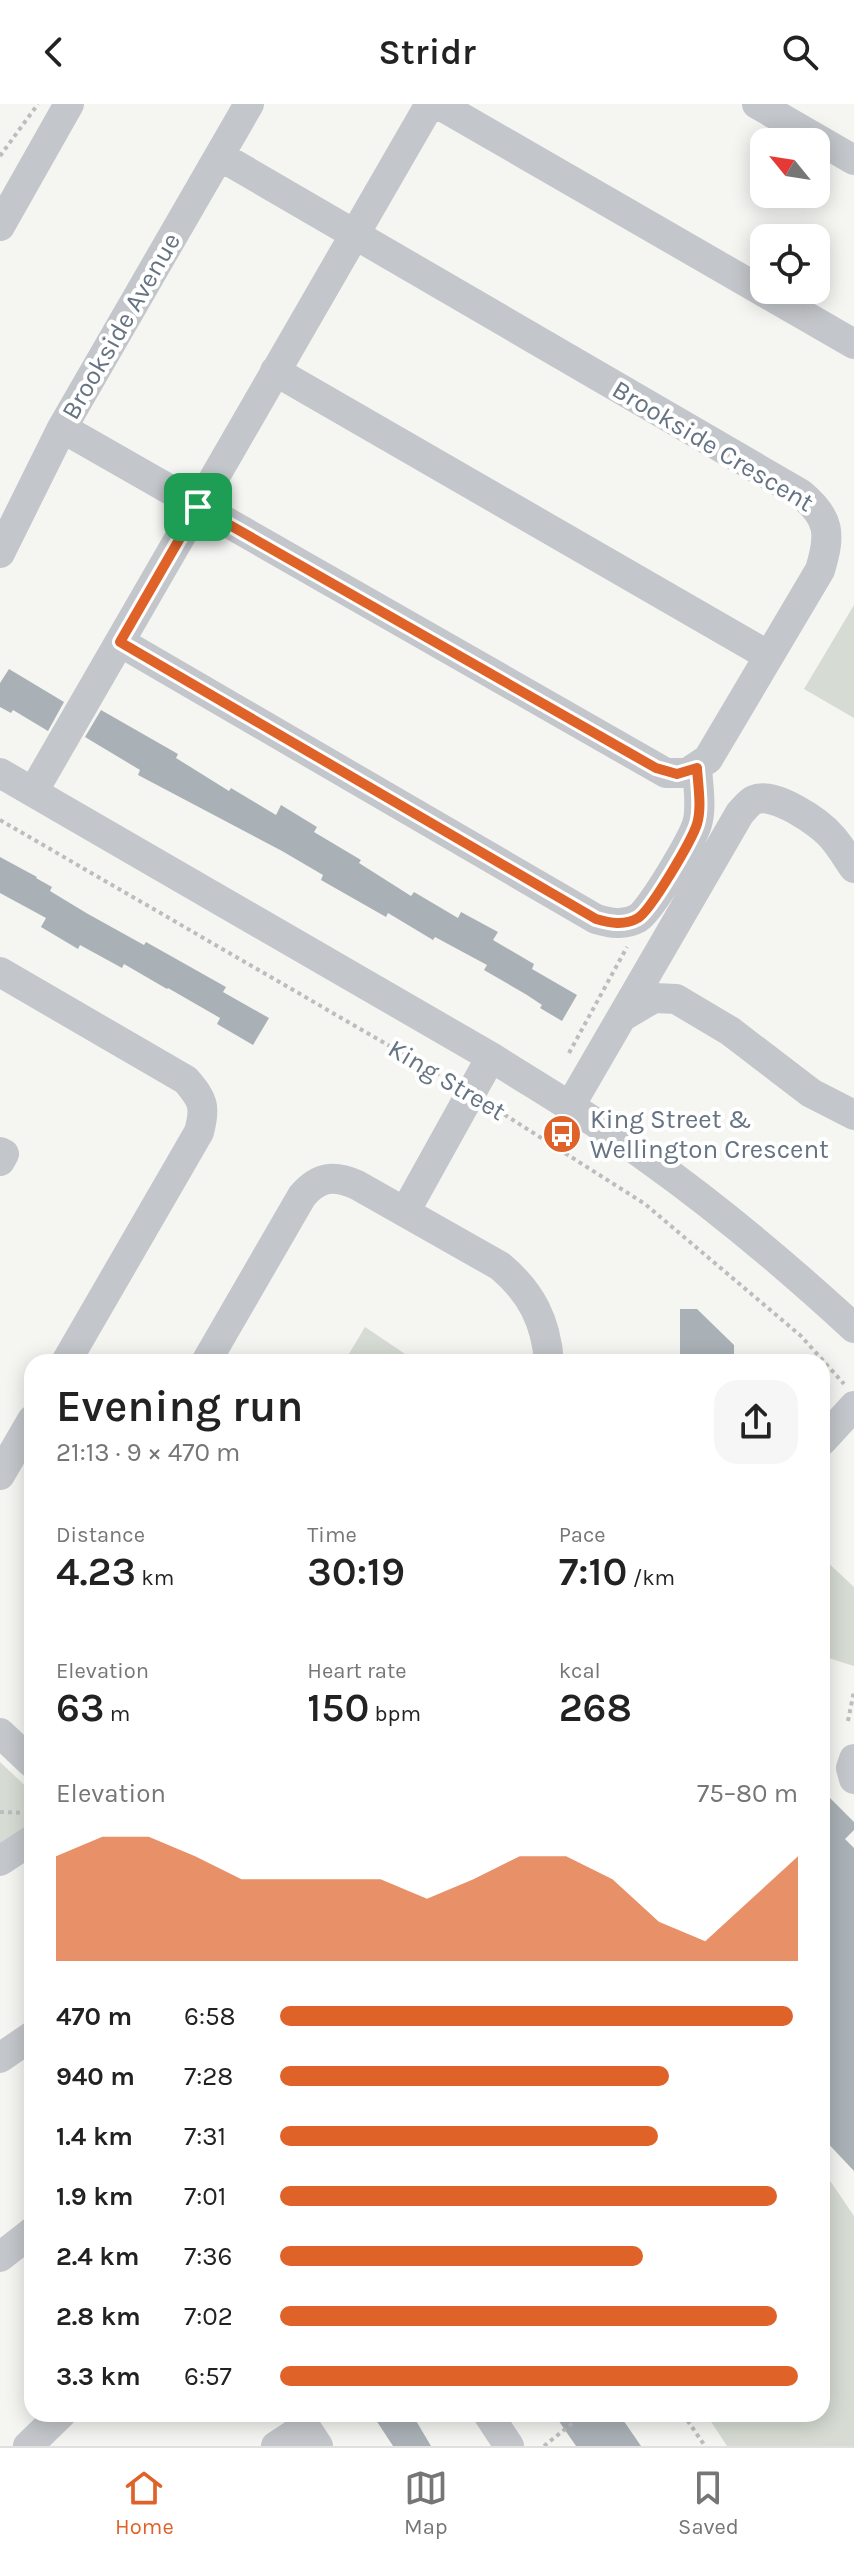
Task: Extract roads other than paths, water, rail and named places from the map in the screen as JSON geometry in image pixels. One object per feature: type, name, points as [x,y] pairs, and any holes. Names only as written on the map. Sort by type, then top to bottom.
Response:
[{"type":"street","points":[[0,226],[69,104]]},
{"type":"street","name":"Brookside Avenue","points":[[0,553],[62,428],[249,104]]},
{"type":"street","points":[[33,792],[430,104]]},
{"type":"street","points":[[438,104],[854,344]]},
{"type":"street","points":[[757,104],[854,160]]},
{"type":"street","name":"Brookside Crescent","points":[[220,156],[814,504],[826,524],[820,570],[716,747],[697,768]]},
{"type":"street","points":[[275,371],[769,656]]},
{"type":"street","points":[[62,428],[656,768],[677,774],[697,768],[697,823],[652,904],[639,917],[625,923],[596,919],[120,642]]},
{"type":"street","name":"King Street","points":[[0,773],[491,1057],[570,1106],[709,1202],[854,1328]]},
{"type":"street","points":[[570,1106],[740,813],[756,799],[777,800],[811,820],[831,835],[854,868]]},
{"type":"street","points":[[662,950],[661,977],[676,999]]},
{"type":"street","points":[[0,972],[186,1080],[200,1097],[204,1114],[199,1132],[71,1354]]},
{"type":"street","points":[[625,1015],[654,998],[676,999],[730,1031],[811,1093],[854,1115]]},
{"type":"street","points":[[405,1212],[491,1057]]},
{"type":"street","points":[[0,1152],[4,1154],[0,1161]]},
{"type":"street","points":[[211,1354],[302,1196],[325,1177],[341,1178],[500,1266],[520,1284],[534,1304],[548,1354]]},
{"type":"street","points":[[830,1428],[849,1396]]},
{"type":"street","points":[[0,1475],[24,1434]]},
{"type":"street","points":[[0,1733],[24,1756]]},
{"type":"street","points":[[854,1759],[851,1768],[854,1779]]},
{"type":"street","points":[[0,1861],[24,1845]]},
{"type":"street","points":[[0,2058],[24,2042]]},
{"type":"street","points":[[0,2257],[24,2238]]},
{"type":"street","points":[[28,2446],[53,2422]]},
{"type":"street","points":[[493,2422],[509,2446]]},
{"type":"street","points":[[276,2446],[307,2429]]},
{"type":"place","name":"King Street & Wellington Crescent","points":[[562,1134]]}]
